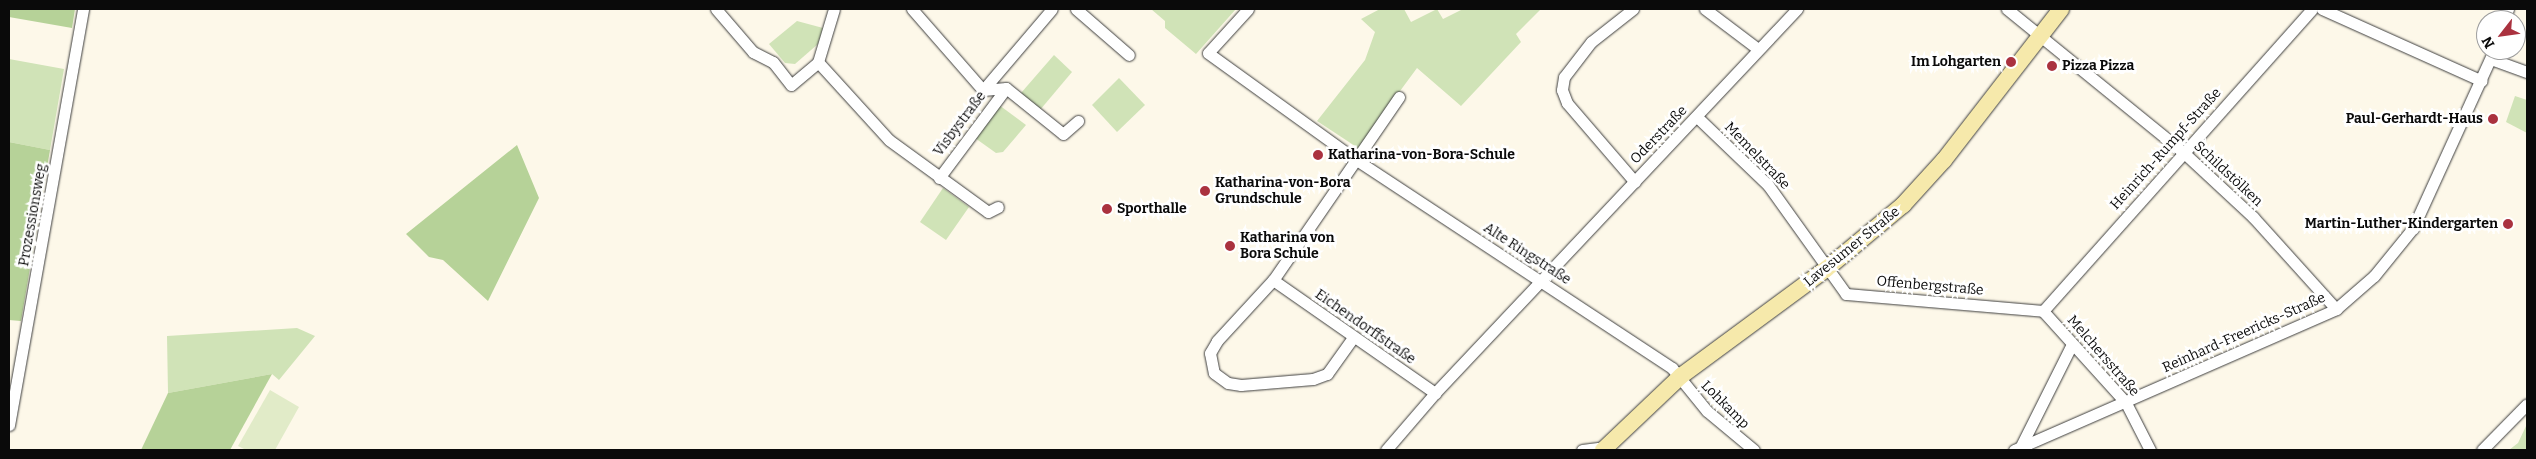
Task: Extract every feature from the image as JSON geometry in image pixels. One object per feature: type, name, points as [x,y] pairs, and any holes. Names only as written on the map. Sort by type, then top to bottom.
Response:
[{"type":"street","name":"Prozessionsweg","points":[[9,425],[84,9]]},
{"type":"street","points":[[716,9],[753,52],[772,62],[791,85],[818,62],[834,9]]},
{"type":"street","name":"Visbystraße","points":[[912,9],[983,90],[1006,88],[1063,134],[1078,121]]},
{"type":"street","points":[[983,90],[1052,9]]},
{"type":"street","points":[[1076,9],[1129,55]]},
{"type":"street","name":"Alte Ringstraße","points":[[1248,9],[1208,53],[1356,159],[1681,376]]},
{"type":"street","points":[[1633,9],[1591,42],[1564,77],[1562,90],[1567,103],[1635,182]]},
{"type":"street","points":[[1705,9],[1758,49]]},
{"type":"street","name":"Oderstraße","points":[[1542,282],[1797,9]]},
{"type":"street","points":[[2007,9],[2041,34]]},
{"type":"street","name":"Lavesumer Straße","points":[[1582,450],[1604,449],[1681,376],[1825,270],[1909,199],[2061,9]]},
{"type":"street","name":"Heinrich-Rumpf-Straße","points":[[2043,311],[2312,9]]},
{"type":"street","points":[[2322,9],[2482,81]]},
{"type":"street","name":"Schildstölken","points":[[2041,34],[2183,152],[2253,217],[2336,309]]},
{"type":"street","name":"Reinhard-Freericks-Straße","points":[[2017,449],[2126,404],[2336,309],[2374,276],[2414,228],[2491,60]]},
{"type":"street","points":[[2503,60],[2527,72]]},
{"type":"street","points":[[818,62],[889,140],[988,212],[998,207]]},
{"type":"street","name":"Visbystraße","points":[[939,178],[1006,88]]},
{"type":"street","points":[[1352,338],[1326,374],[1313,379],[1241,385],[1214,373],[1210,353],[1217,341],[1273,280],[1399,97]]},
{"type":"street","name":"Memelstraße","points":[[1697,117],[1768,185],[1825,270]]},
{"type":"street","name":"Offenbergstraße","points":[[1825,270],[1846,294],[2043,311]]},
{"type":"street","name":"Eichendorffstraße","points":[[1273,280],[1352,338],[1435,394]]},
{"type":"street","points":[[1386,450],[1435,394],[1542,282]]},
{"type":"street","name":"Melchersstraße","points":[[2043,311],[2126,404],[2150,450]]},
{"type":"street","name":"Reinhard-Freericks-Straße","points":[[2017,449],[2072,344]]},
{"type":"street","name":"Lohkamp","points":[[1681,376],[1707,411],[1754,450]]},
{"type":"street","points":[[2500,450],[2486,446],[2527,404]]},
{"type":"green space","points":[[9,9],[75,9],[72,28],[9,17]]},
{"type":"green space","points":[[1151,9],[1236,9],[1196,54],[1165,28],[1165,21]]},
{"type":"green space","points":[[1380,9],[1404,9],[1411,22],[1437,9],[1443,19],[1463,9],[1541,9],[1516,34],[1521,42],[1461,106],[1417,68],[1358,148],[1317,121],[1365,60],[1375,32],[1361,19]]},
{"type":"green space","points":[[797,21],[823,28],[818,44],[795,64],[785,63],[769,44]]},
{"type":"green space","points":[[1054,55],[1072,72],[1040,110],[1021,93]]},
{"type":"green space","points":[[9,59],[64,69],[50,150],[9,142]]},
{"type":"green space","points":[[1119,78],[1145,105],[1117,132],[1092,105]]},
{"type":"green space","points":[[2515,96],[2527,100],[2527,133],[2506,122]]},
{"type":"green space","points":[[999,105],[1026,125],[1003,152],[996,153],[975,138]]},
{"type":"green space","points":[[9,142],[50,150],[21,321],[9,320]]},
{"type":"green space","points":[[517,145],[539,198],[488,301],[443,260],[429,257],[406,234]]},
{"type":"green space","points":[[943,188],[969,207],[946,240],[920,222]]},
{"type":"green space","points":[[297,328],[315,336],[279,380],[272,374],[168,393],[167,336]]},
{"type":"green space","points":[[272,374],[230,450],[141,450],[168,393]]},
{"type":"green space","points":[[270,390],[299,407],[275,450],[246,450],[238,446]]},
{"type":"green space","points":[[2527,424],[2527,450],[2509,450],[2518,443]]},
{"type":"place","name":"Im Lohgarten","points":[[2011,62]]},
{"type":"place","name":"Pizza Pizza","points":[[2052,66]]},
{"type":"place","name":"Paul-Gerhardt-Haus","points":[[2493,119]]},
{"type":"place","name":"Katharina-von-Bora-Schule","points":[[1318,155]]},
{"type":"place","name":"Katharina-von-Bora Grundschule","points":[[1205,191]]},
{"type":"place","name":"Sporthalle","points":[[1107,209]]},
{"type":"place","name":"Martin-Luther-Kindergarten","points":[[2508,224]]},
{"type":"place","name":"Katharina von Bora Schule","points":[[1230,246]]}]
